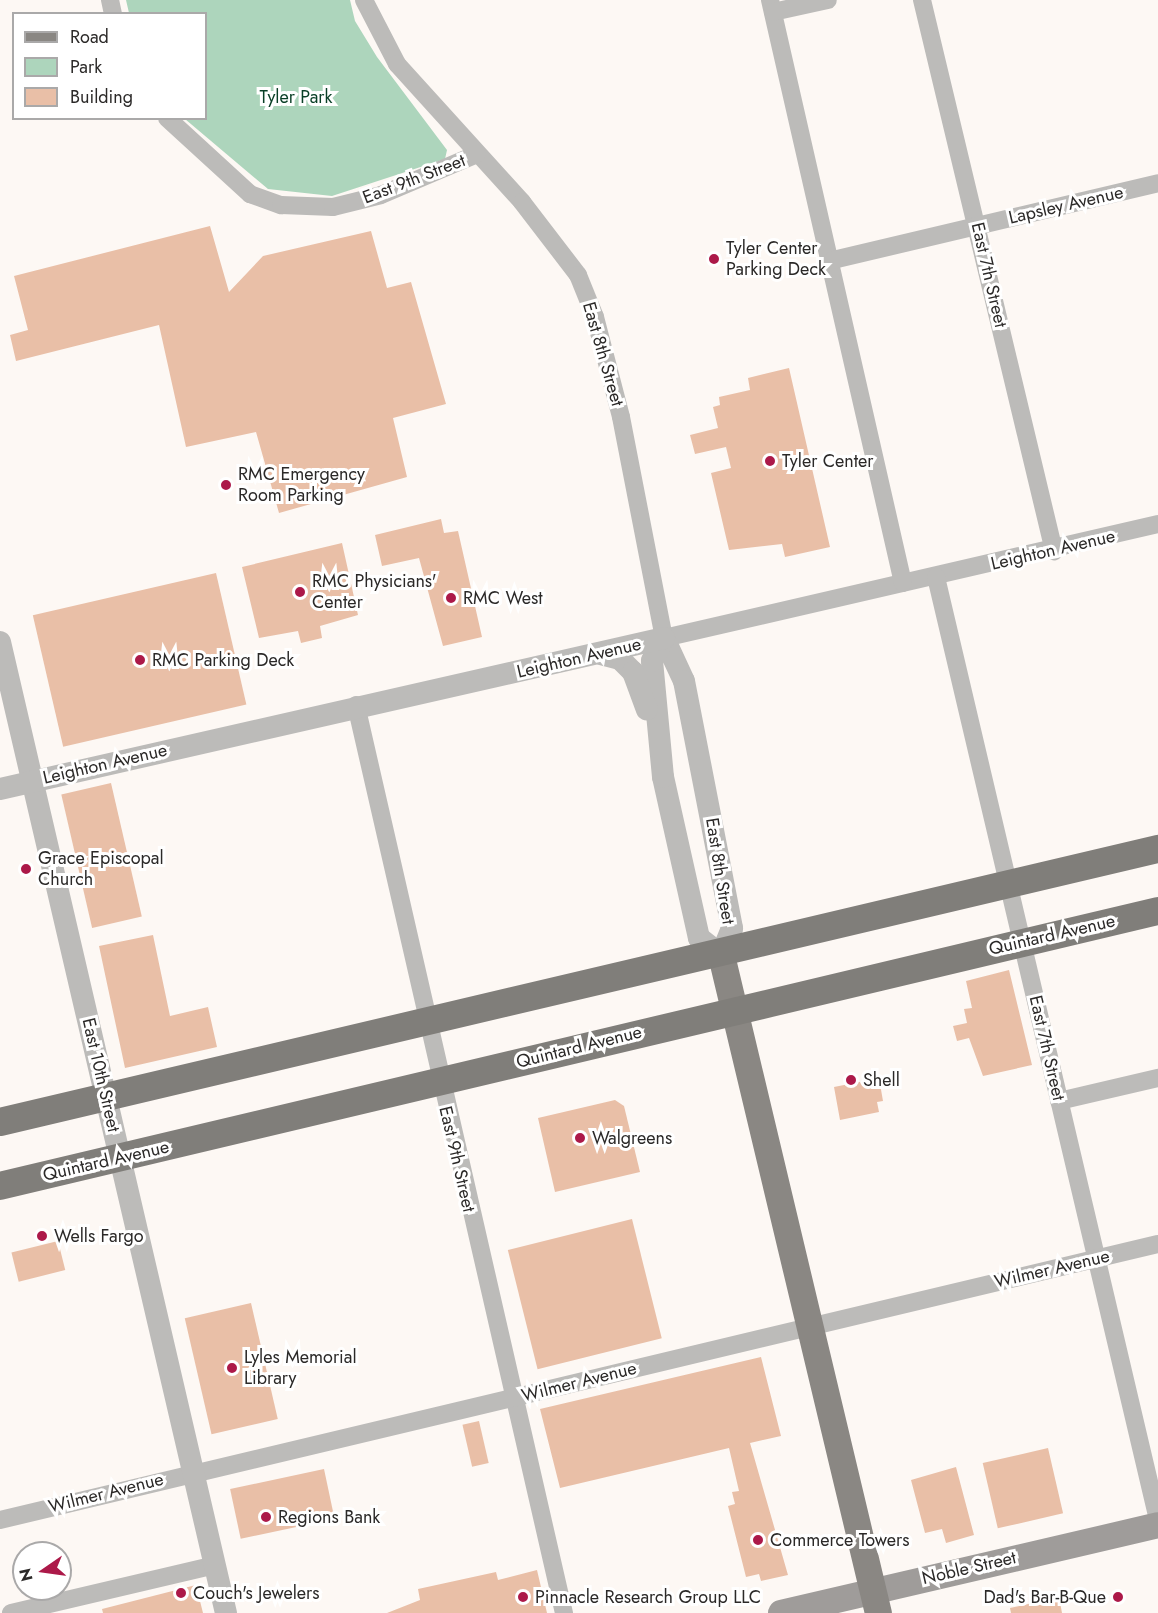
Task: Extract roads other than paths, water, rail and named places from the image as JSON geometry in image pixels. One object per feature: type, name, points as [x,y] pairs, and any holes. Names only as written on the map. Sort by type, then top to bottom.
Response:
[{"type":"highway","points":[[0,1122],[106,1100],[428,1025],[1158,849]]},
{"type":"highway","name":"Quintard Avenue","points":[[0,1186],[733,1009],[1158,911]]},
{"type":"main road","points":[[721,955],[807,1327],[875,1602]]},
{"type":"main road","name":"Noble Street","points":[[781,1613],[875,1602],[1158,1525]]},
{"type":"street","name":"East 8th Street","points":[[364,0],[397,64],[562,249],[596,317],[652,560],[664,638],[684,681],[732,928],[721,955],[699,938],[660,746],[652,661],[664,638]]},
{"type":"street","points":[[828,0],[771,6],[833,260],[903,583]]},
{"type":"street","name":"East 7th Street","points":[[922,0],[1054,551]]},
{"type":"street","name":"East 9th Street","points":[[169,120],[250,194],[281,206],[333,207],[381,195],[477,154]]},
{"type":"street","name":"Lapsley Avenue","points":[[833,260],[1158,183]]},
{"type":"street","name":"Leighton Avenue","points":[[0,789],[356,705],[601,654],[903,583],[1054,551],[1158,524]]},
{"type":"street","name":"East 7th Street","points":[[936,577],[1158,1520]]},
{"type":"street","name":"East 10th Street","points":[[0,642],[226,1613]]},
{"type":"street","points":[[601,654],[620,658],[633,672],[660,746]]},
{"type":"street","name":"East 9th Street","points":[[356,705],[512,1399],[564,1613]]},
{"type":"street","points":[[1059,1101],[1158,1078]]},
{"type":"street","name":"Wilmer Avenue","points":[[0,1520],[193,1472],[512,1399],[1158,1244]]},
{"type":"street","points":[[11,1613],[215,1565]]},
{"type":"place","name":"Tyler Center Parking Deck","points":[[714,259]]},
{"type":"place","name":"Tyler Center","points":[[770,461]]},
{"type":"place","name":"RMC Emergency Room Parking","points":[[226,485]]},
{"type":"place","name":"RMC Physicians' Center","points":[[300,592]]},
{"type":"place","name":"RMC West","points":[[451,598]]},
{"type":"place","name":"RMC Parking Deck","points":[[140,660]]},
{"type":"place","name":"Grace Episcopal Church","points":[[26,869]]},
{"type":"place","name":"Shell","points":[[851,1080]]},
{"type":"place","name":"Walgreens","points":[[580,1138]]},
{"type":"place","name":"Wells Fargo","points":[[42,1236]]},
{"type":"place","name":"Lyles Memorial Library","points":[[232,1368]]},
{"type":"place","name":"Regions Bank","points":[[266,1517]]},
{"type":"place","name":"Commerce Towers","points":[[758,1540]]},
{"type":"place","name":"Couch's Jewelers","points":[[181,1593]]},
{"type":"place","name":"Pinnacle Research Group LLC","points":[[523,1597]]},
{"type":"place","name":"Dad's Bar-B-Que","points":[[1118,1597]]},
{"type":"park label","name":"Tyler Park","points":[[296,97]]}]
